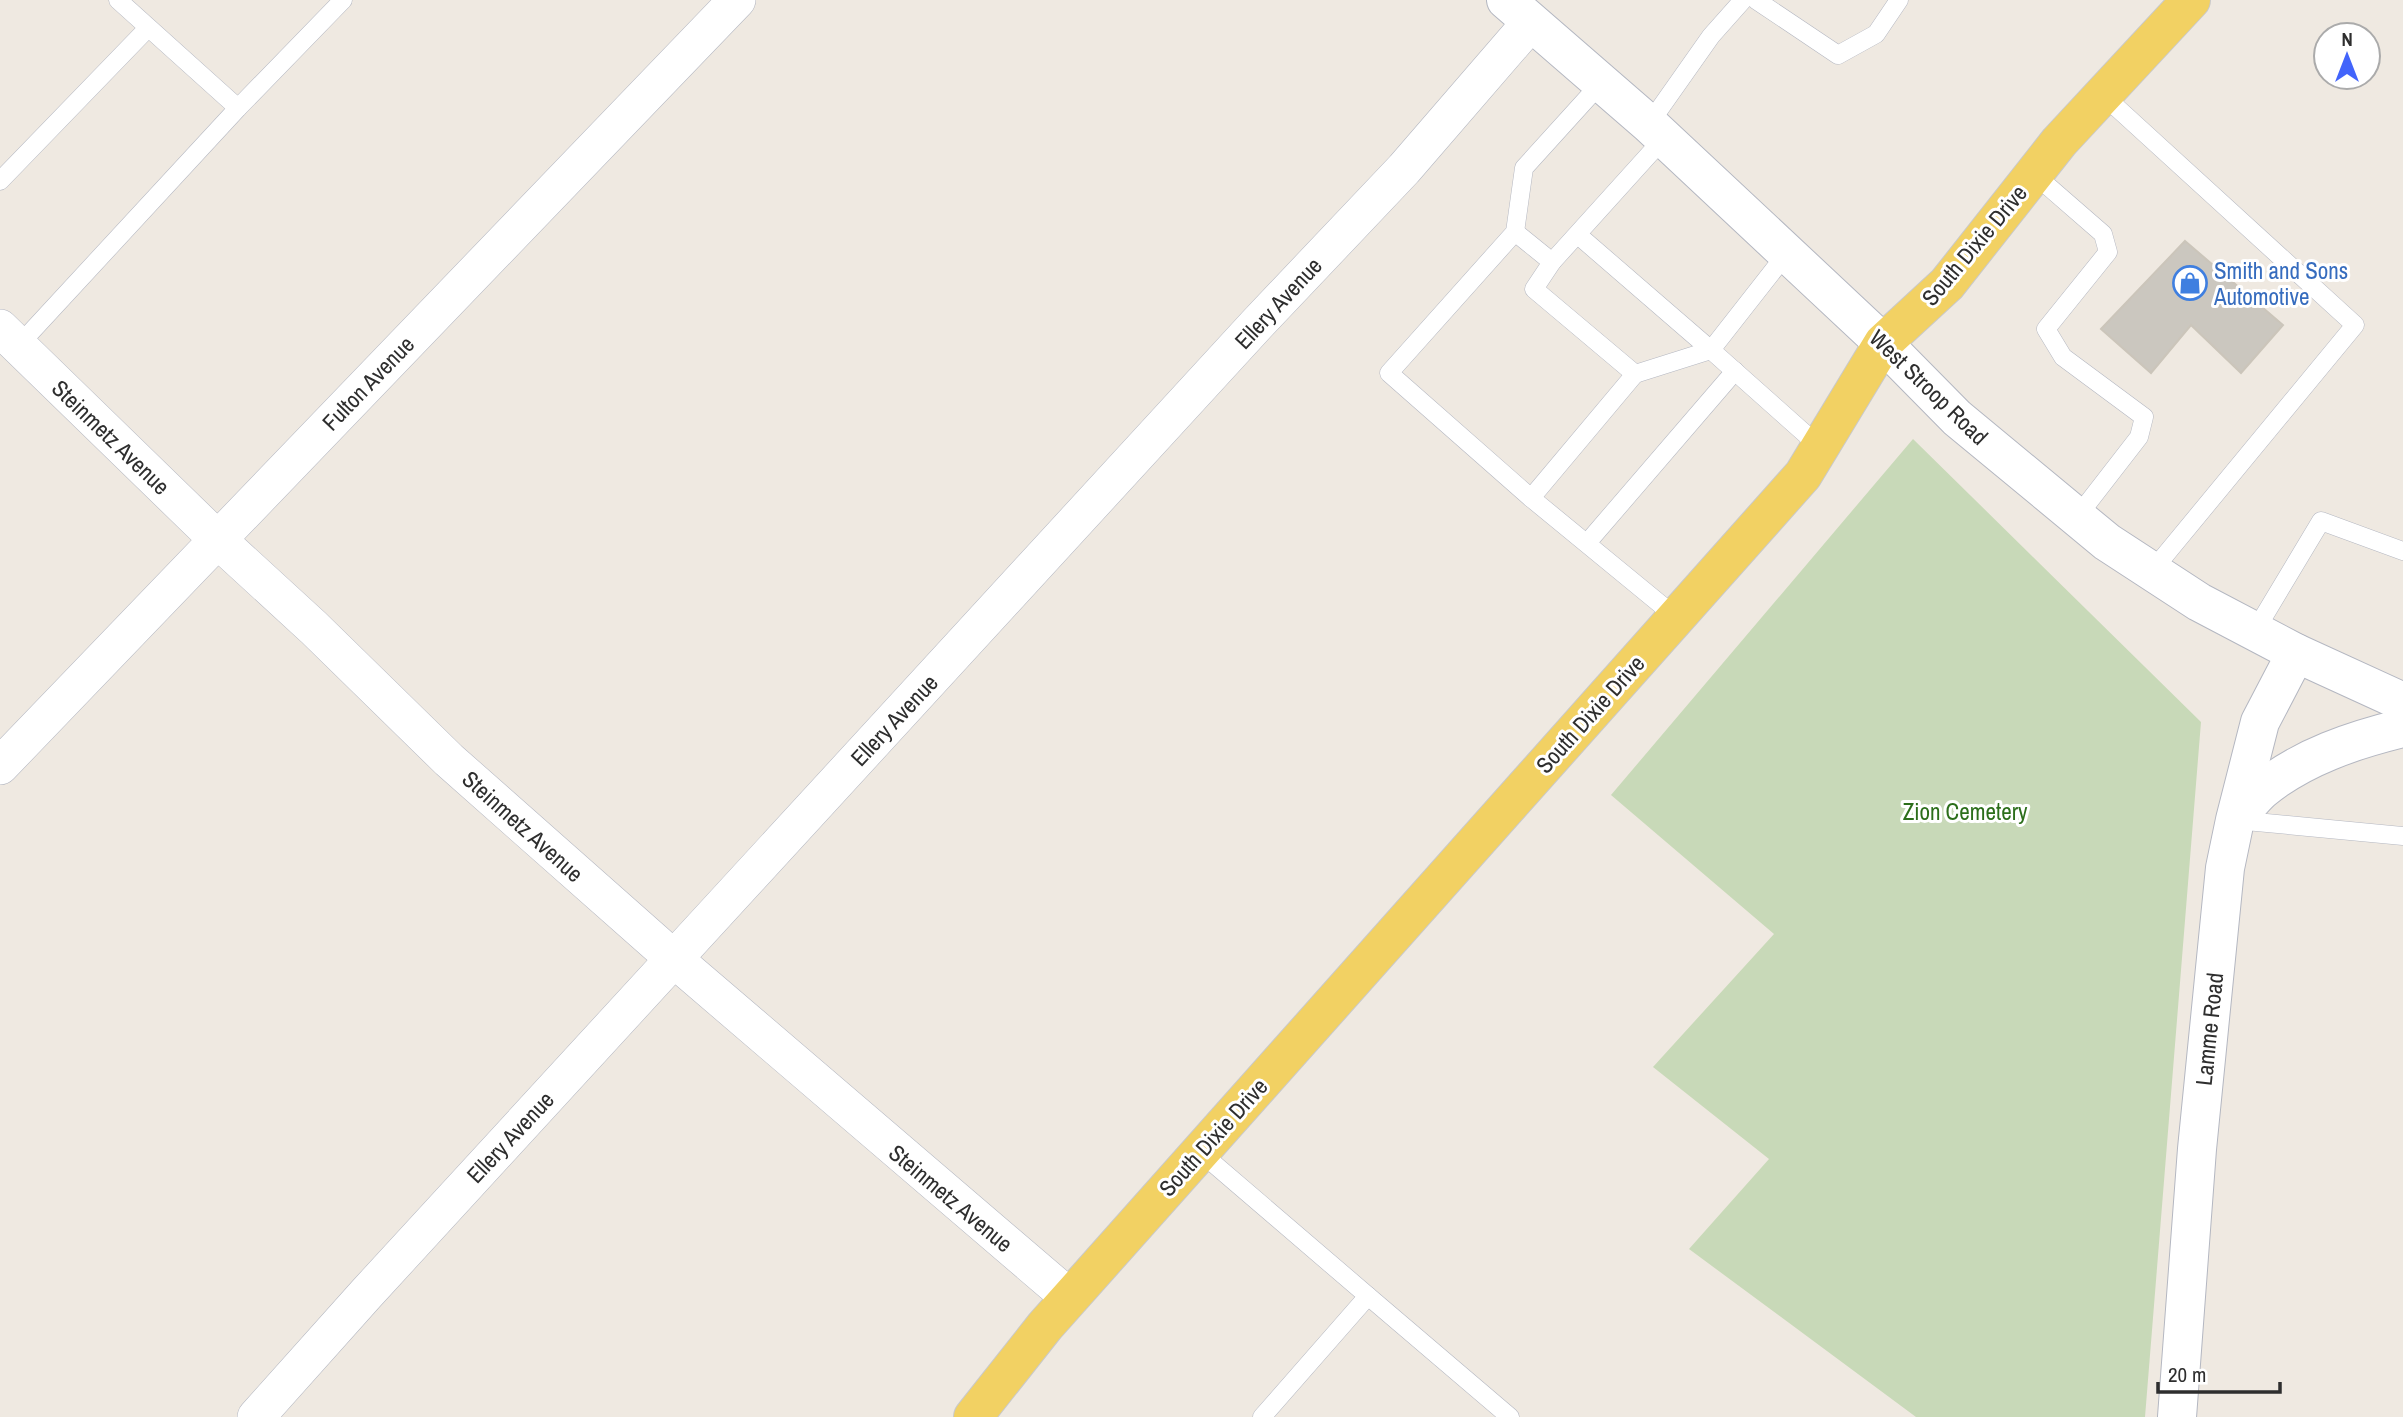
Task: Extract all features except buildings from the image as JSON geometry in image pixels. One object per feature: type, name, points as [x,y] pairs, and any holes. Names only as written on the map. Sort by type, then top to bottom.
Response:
[{"type":"main road","name":"South Dixie Drive","points":[[973,1417],[1045,1326],[1803,475],[1883,343],[1947,284],[2059,142],[2103,95],[2177,5]]},
{"type":"main road","name":"West Stroop Road","points":[[1518,11],[1657,131],[1883,343],[1957,418],[2107,541],[2199,602],[2296,653],[2403,702]]},
{"type":"main road","name":"Lamme Road","points":[[2177,1417],[2197,1149],[2225,868],[2260,722],[2296,653]]},
{"type":"main road","points":[[2235,820],[2260,791],[2290,770],[2358,739],[2403,728]]},
{"type":"street","name":"Fulton Avenue","points":[[0,766],[737,0]]},
{"type":"street","name":"Ellery Avenue","points":[[256,1417],[1257,324],[1404,169],[1518,11]]},
{"type":"street","name":"Steinmetz Avenue","points":[[9,337],[217,540],[314,628],[449,760],[674,960],[1070,1298]]},
{"type":"lane","points":[[118,0],[238,108]]},
{"type":"lane","points":[[9,337],[343,0]]},
{"type":"lane","points":[[1635,374],[1534,289],[1552,262],[1578,235],[1657,131],[1710,36],[1743,0]]},
{"type":"lane","points":[[1756,0],[1838,55],[1876,34],[1899,0]]},
{"type":"lane","points":[[0,181],[148,28]]},
{"type":"lane","points":[[1601,83],[1524,168],[1516,232],[1389,373],[1531,498],[1676,617]]},
{"type":"lane","points":[[2103,95],[2355,326],[2152,570]]},
{"type":"lane","points":[[2034,174],[2103,234],[2108,252],[2046,330],[2063,357],[2144,417],[2139,437],[2077,517]]},
{"type":"lane","points":[[1516,232],[1552,262]]},
{"type":"lane","points":[[1578,235],[1820,447]]},
{"type":"lane","points":[[1531,498],[1635,374],[1710,350],[1787,253]]},
{"type":"lane","points":[[1587,543],[1735,371]]},
{"type":"lane","points":[[2255,631],[2321,521],[2403,551]]},
{"type":"lane","points":[[2235,820],[2403,836]]},
{"type":"lane","points":[[1200,1152],[1510,1417]]},
{"type":"lane","points":[[1262,1417],[1368,1296]]},
{"type":"green space","name":"Zion Cemetery","points":[[1913,439],[2201,722],[2145,1417],[1916,1417],[1689,1249],[1769,1159],[1653,1067],[1774,934],[1611,795]]},
{"type":"place","name":"Smith and Sons Automotive","points":[[2190,283]]}]
